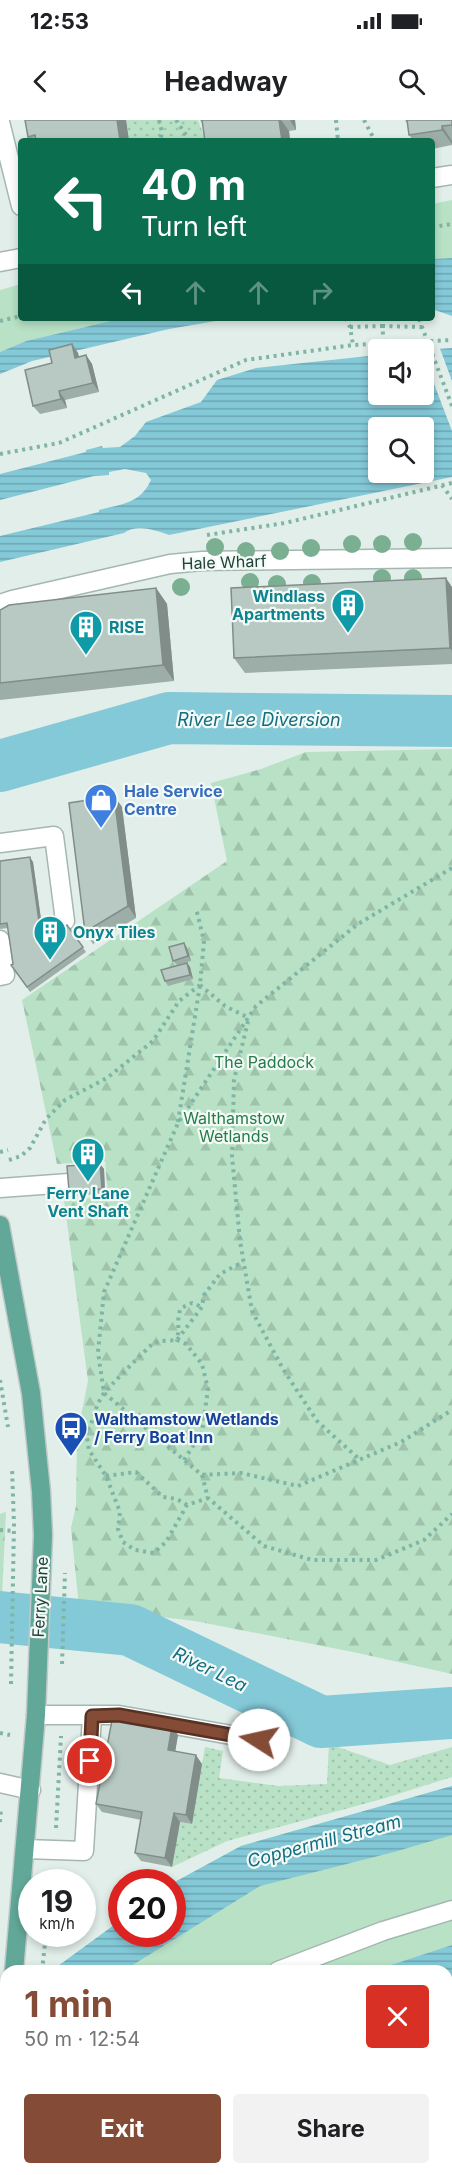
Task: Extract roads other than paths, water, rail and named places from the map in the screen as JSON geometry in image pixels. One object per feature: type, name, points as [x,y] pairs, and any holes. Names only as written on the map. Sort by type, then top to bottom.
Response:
[{"type":"main road","name":"Ferry Lane","points":[[0,1225],[31,1393],[43,1535],[36,1715],[15,1965]]},
{"type":"street","points":[[0,123],[18,194]]},
{"type":"street","points":[[435,178],[452,175]]},
{"type":"street","points":[[0,262],[18,259]]},
{"type":"street","name":"Hale Wharf","points":[[0,604],[170,564],[202,561],[452,558]]},
{"type":"street","points":[[0,843],[54,836],[65,921]]},
{"type":"street","points":[[0,940],[5,975],[0,976]]},
{"type":"street","points":[[0,1188],[69,1183]]},
{"type":"street","points":[[36,1715],[119,1715],[259,1740]]},
{"type":"street","points":[[25,1849],[84,1851],[92,1716]]},
{"type":"street","points":[[1,1791],[31,1790]]},
{"type":"street","points":[[293,1965],[383,1930],[452,1910]]},
{"type":"water","points":[[452,258],[452,316],[435,310],[435,259]]},
{"type":"water","points":[[110,321],[216,321],[169,329],[32,361],[0,374],[0,352],[26,341]]},
{"type":"water","points":[[452,348],[452,477],[434,481],[434,417],[368,417],[368,483],[423,483],[169,535],[152,530],[134,529],[0,562],[0,536],[99,512],[99,510],[129,502],[147,488],[151,480],[146,473],[125,469],[109,472],[109,475],[94,476],[0,500],[0,474],[102,446],[103,448],[120,447],[135,436],[146,422],[201,402],[217,380],[256,368],[368,356],[368,405],[434,405],[434,349]]},
{"type":"water","name":"Coppermill Stream","points":[[452,1786],[452,1835],[260,1886],[186,1932],[186,1876],[241,1846]]},
{"type":"water","points":[[108,1929],[108,1947],[162,1947],[133,1965],[59,1965],[84,1947],[96,1947],[96,1938]]},
{"type":"water","points":[[452,1945],[452,1965],[391,1965]]},
{"type":"waterway","name":"River Lee Diversion","points":[[0,766],[169,718],[452,721]]},
{"type":"waterway","name":"River Lea","points":[[0,1617],[130,1630],[321,1722],[452,1713]]},
{"type":"place","name":"Windlass Apartments","points":[[348,634]]},
{"type":"place","name":"RISE","points":[[86,656]]},
{"type":"place","name":"Hale Service Centre","points":[[101,829]]},
{"type":"place","name":"Onyx Tiles","points":[[50,961]]},
{"type":"place","name":"Ferry Lane Vent Shaft","points":[[88,1183]]},
{"type":"place","name":"Walthamstow Wetlands / Ferry Boat Inn","points":[[71,1457]]},
{"type":"park label","name":"The Paddock","points":[[264,1062]]},
{"type":"park label","name":"Walthamstow Wetlands","points":[[234,1127]]}]
